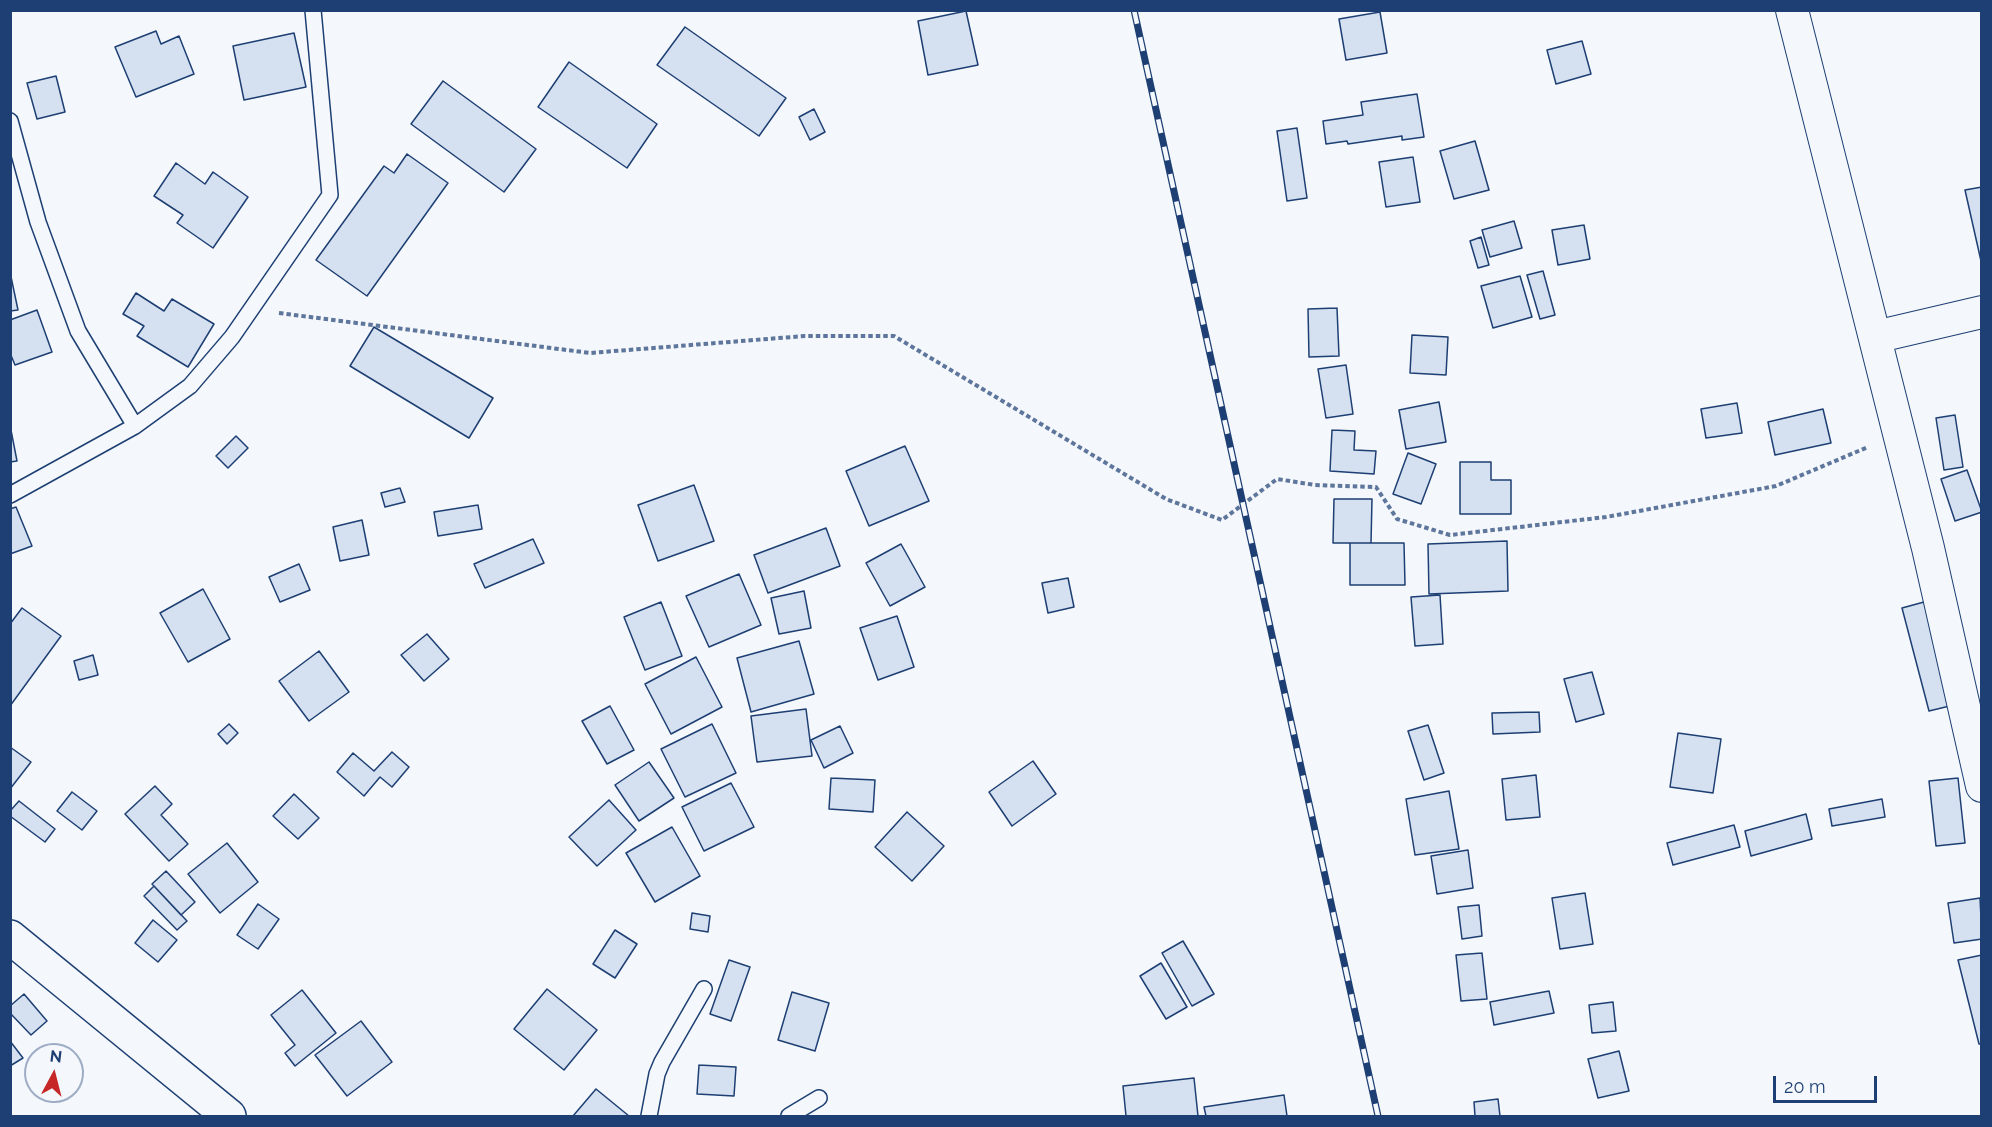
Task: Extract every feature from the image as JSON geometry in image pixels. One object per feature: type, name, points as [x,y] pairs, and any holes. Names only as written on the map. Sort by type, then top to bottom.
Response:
[{"type":"main road","points":[[10,937],[229,1116]]},
{"type":"street","points":[[1792,10],[1976,732],[1982,786]]},
{"type":"street","points":[[1875,337],[1982,312]]},
{"type":"lane","points":[[10,495],[135,426],[190,386],[232,337],[330,195],[313,10]]},
{"type":"lane","points":[[10,121],[38,222],[78,331],[135,426]]},
{"type":"lane","points":[[649,1116],[657,1074],[662,1062],[704,989]]},
{"type":"lane","points":[[789,1116],[819,1098]]},
{"type":"path","points":[[251,309],[590,353],[805,336],[894,336],[1166,499],[1222,520],[1276,478],[1315,485],[1376,487],[1397,519],[1450,535],[1606,517],[1776,486],[1899,434]]},
{"type":"building","points":[[966,11],[978,65],[928,75],[918,21]]},
{"type":"building","points":[[1380,12],[1387,53],[1346,60],[1339,19]]},
{"type":"building","points":[[685,27],[786,98],[759,136],[657,65]]},
{"type":"building","points":[[156,31],[161,44],[179,36],[194,74],[136,97],[115,47]]},
{"type":"building","points":[[294,33],[306,87],[244,100],[233,46]]},
{"type":"building","points":[[1582,41],[1591,74],[1556,84],[1547,50]]},
{"type":"building","points":[[569,62],[657,124],[627,168],[538,107]]},
{"type":"building","points":[[56,76],[65,112],[37,119],[27,83]]},
{"type":"building","points":[[443,81],[536,149],[504,192],[411,124]]},
{"type":"building","points":[[1417,94],[1424,137],[1402,140],[1402,136],[1348,144],[1347,141],[1326,144],[1323,121],[1363,115],[1361,102]]},
{"type":"building","points":[[814,109],[825,132],[810,140],[799,117]]},
{"type":"building","points":[[1297,128],[1307,198],[1287,201],[1277,131]]},
{"type":"building","points":[[1475,141],[1489,190],[1454,199],[1440,151]]},
{"type":"building","points":[[407,154],[448,183],[367,296],[316,260],[384,166],[394,173]]},
{"type":"building","points":[[1413,157],[1420,202],[1386,207],[1379,162]]},
{"type":"building","points":[[176,163],[205,184],[213,172],[248,197],[213,248],[177,223],[183,215],[154,196]]},
{"type":"building","points":[[1982,187],[1982,260],[1981,261],[1965,190]]},
{"type":"building","points":[[1514,221],[1522,248],[1490,257],[1482,230]]},
{"type":"building","points":[[1584,225],[1590,259],[1558,265],[1552,230]]},
{"type":"building","points":[[1481,237],[1489,265],[1478,268],[1470,241]]},
{"type":"building","points":[[1543,271],[1555,315],[1540,319],[1527,275]]},
{"type":"building","points":[[10,272],[18,310],[10,311]]},
{"type":"building","points":[[1520,276],[1532,317],[1493,328],[1481,286]]},
{"type":"building","points":[[136,293],[164,311],[172,299],[214,324],[188,367],[137,336],[144,326],[123,314]]},
{"type":"building","points":[[1337,308],[1339,356],[1309,357],[1308,309]]},
{"type":"building","points":[[37,310],[52,352],[15,365],[10,353],[10,320]]},
{"type":"building","points":[[374,327],[493,398],[469,438],[350,366]]},
{"type":"building","points":[[1412,335],[1448,337],[1446,375],[1410,373]]},
{"type":"building","points":[[1346,365],[1353,414],[1326,418],[1318,369]]},
{"type":"building","points":[[1439,402],[1446,442],[1406,449],[1399,410]]},
{"type":"building","points":[[1737,403],[1742,433],[1706,438],[1701,409]]},
{"type":"building","points":[[1823,409],[1831,443],[1775,455],[1768,422]]},
{"type":"building","points":[[1955,415],[1963,467],[1944,470],[1936,418]]},
{"type":"building","points":[[10,425],[17,461],[10,462]]},
{"type":"building","points":[[1332,430],[1355,431],[1354,450],[1376,451],[1374,474],[1330,471]]},
{"type":"building","points":[[236,436],[248,448],[228,468],[216,456]]},
{"type":"building","points":[[905,446],[929,501],[869,526],[846,471]]},
{"type":"building","points":[[1408,453],[1436,464],[1421,504],[1393,494]]},
{"type":"building","points":[[1460,462],[1491,462],[1491,480],[1511,480],[1511,514],[1460,514]]},
{"type":"building","points":[[1967,470],[1982,512],[1955,521],[1941,479]]},
{"type":"building","points":[[694,485],[714,541],[658,561],[638,505]]},
{"type":"building","points":[[400,488],[405,502],[385,507],[381,493]]},
{"type":"building","points":[[1334,499],[1372,499],[1371,543],[1333,543]]},
{"type":"building","points":[[478,505],[482,529],[438,536],[434,512]]},
{"type":"building","points":[[16,507],[32,546],[10,554],[10,509]]},
{"type":"building","points":[[362,520],[369,555],[340,561],[333,527]]},
{"type":"building","points":[[826,528],[840,566],[768,593],[754,555]]},
{"type":"building","points":[[533,539],[544,563],[485,588],[474,564]]},
{"type":"building","points":[[1507,541],[1508,591],[1429,594],[1428,544]]},
{"type":"building","points":[[1350,543],[1404,543],[1405,585],[1350,585]]},
{"type":"building","points":[[901,544],[925,587],[890,606],[866,563]]},
{"type":"building","points":[[299,564],[310,590],[280,602],[269,577]]},
{"type":"building","points":[[739,574],[761,625],[709,647],[686,596]]},
{"type":"building","points":[[1068,578],[1074,607],[1048,613],[1042,583]]},
{"type":"building","points":[[203,589],[230,639],[188,662],[160,613]]},
{"type":"building","points":[[804,591],[811,628],[779,634],[771,598]]},
{"type":"building","points":[[1440,595],[1443,644],[1415,646],[1411,597]]},
{"type":"building","points":[[1935,599],[1962,703],[1929,711],[1902,608]]},
{"type":"building","points":[[661,602],[682,656],[645,670],[624,617]]},
{"type":"building","points":[[22,608],[61,636],[10,706],[10,624]]},
{"type":"building","points":[[897,616],[914,667],[878,680],[860,628]]},
{"type":"building","points":[[427,634],[449,659],[424,681],[401,655]]},
{"type":"building","points":[[799,641],[814,694],[751,712],[737,658]]},
{"type":"building","points":[[319,651],[349,692],[309,721],[279,681]]},
{"type":"building","points":[[93,655],[98,675],[79,680],[74,661]]},
{"type":"building","points":[[696,657],[722,707],[671,734],[645,684]]},
{"type":"building","points":[[1592,672],[1604,714],[1576,722],[1564,679]]},
{"type":"building","points":[[610,706],[634,750],[607,764],[582,721]]},
{"type":"building","points":[[806,709],[812,756],[757,762],[751,716]]},
{"type":"building","points":[[1539,712],[1540,732],[1493,734],[1492,713]]},
{"type":"building","points":[[229,724],[238,733],[227,744],[218,734]]},
{"type":"building","points":[[712,724],[736,773],[685,797],[661,749]]},
{"type":"building","points":[[1428,725],[1444,773],[1424,780],[1408,731]]},
{"type":"building","points":[[840,726],[853,753],[824,768],[811,740]]},
{"type":"building","points":[[1678,733],[1721,739],[1713,793],[1670,787]]},
{"type":"building","points":[[10,747],[31,762],[10,789]]},
{"type":"building","points":[[392,752],[409,767],[392,787],[380,777],[364,796],[337,772],[353,753],[374,771]]},
{"type":"building","points":[[1033,761],[1056,794],[1012,826],[989,792]]},
{"type":"building","points":[[649,762],[674,798],[639,821],[615,785]]},
{"type":"building","points":[[1536,775],[1540,817],[1506,820],[1502,779]]},
{"type":"building","points":[[831,778],[875,780],[873,812],[829,809]]},
{"type":"building","points":[[1958,778],[1965,843],[1936,846],[1929,781]]},
{"type":"building","points":[[731,783],[754,827],[704,851],[682,807]]},
{"type":"building","points":[[155,786],[172,804],[161,815],[188,844],[169,861],[125,814]]},
{"type":"building","points":[[1449,791],[1459,849],[1415,855],[1406,799]]},
{"type":"building","points":[[72,792],[97,811],[82,830],[57,811]]},
{"type":"building","points":[[294,794],[319,818],[298,839],[273,816]]},
{"type":"building","points":[[1882,799],[1885,817],[1832,826],[1829,809]]},
{"type":"building","points":[[609,800],[636,830],[597,866],[569,837]]},
{"type":"building","points":[[19,801],[55,829],[45,842],[10,816],[10,811]]},
{"type":"building","points":[[907,812],[944,846],[912,881],[875,847]]},
{"type":"building","points":[[1806,814],[1812,839],[1751,856],[1745,831]]},
{"type":"building","points":[[1734,825],[1740,847],[1673,865],[1667,843]]},
{"type":"building","points":[[672,827],[700,876],[655,902],[626,853]]},
{"type":"building","points":[[227,843],[258,882],[220,913],[188,874]]},
{"type":"building","points":[[1468,850],[1473,888],[1437,894],[1431,856]]},
{"type":"building","points":[[166,871],[195,902],[181,915],[152,884]]},
{"type":"building","points":[[154,886],[187,921],[177,930],[144,896]]},
{"type":"building","points":[[1585,893],[1593,944],[1560,949],[1552,898]]},
{"type":"building","points":[[1980,898],[1982,939],[1954,943],[1948,903]]},
{"type":"building","points":[[258,904],[279,919],[258,949],[237,935]]},
{"type":"building","points":[[1479,905],[1482,936],[1462,939],[1458,907]]},
{"type":"building","points":[[692,913],[710,916],[708,932],[690,929]]},
{"type":"building","points":[[153,920],[177,940],[158,962],[135,943]]},
{"type":"building","points":[[615,930],[637,944],[615,978],[593,964]]},
{"type":"building","points":[[1183,941],[1214,994],[1192,1006],[1162,953]]},
{"type":"building","points":[[1482,953],[1487,999],[1461,1001],[1456,955]]},
{"type":"building","points":[[1982,955],[1982,1044],[1979,1044],[1958,960]]},
{"type":"building","points":[[729,960],[750,967],[731,1021],[710,1014]]},
{"type":"building","points":[[1161,963],[1187,1007],[1166,1019],[1140,976]]},
{"type":"building","points":[[547,989],[597,1030],[564,1070],[514,1029]]},
{"type":"building","points":[[302,990],[336,1033],[295,1066],[285,1053],[295,1045],[271,1015]]},
{"type":"building","points":[[1549,991],[1554,1013],[1494,1025],[1490,1002]]},
{"type":"building","points":[[792,992],[829,1003],[815,1051],[778,1040]]},
{"type":"building","points":[[24,994],[47,1021],[31,1035],[10,1013],[10,1006]]},
{"type":"building","points":[[1613,1002],[1616,1031],[1592,1033],[1589,1005]]},
{"type":"building","points":[[361,1021],[392,1062],[347,1096],[315,1055]]},
{"type":"building","points":[[10,1041],[23,1058],[10,1066]]},
{"type":"building","points":[[1619,1051],[1629,1091],[1598,1098],[1588,1059]]},
{"type":"building","points":[[699,1065],[736,1067],[734,1096],[697,1094]]},
{"type":"building","points":[[1194,1078],[1198,1116],[1126,1116],[1123,1086]]},
{"type":"building","points":[[596,1089],[629,1116],[573,1116]]},
{"type":"building","points":[[1284,1095],[1287,1116],[1206,1116],[1204,1107]]},
{"type":"building","points":[[1498,1099],[1500,1116],[1475,1116],[1474,1102]]},
{"type":"railway","points":[[1134,10],[1378,1116]]}]
